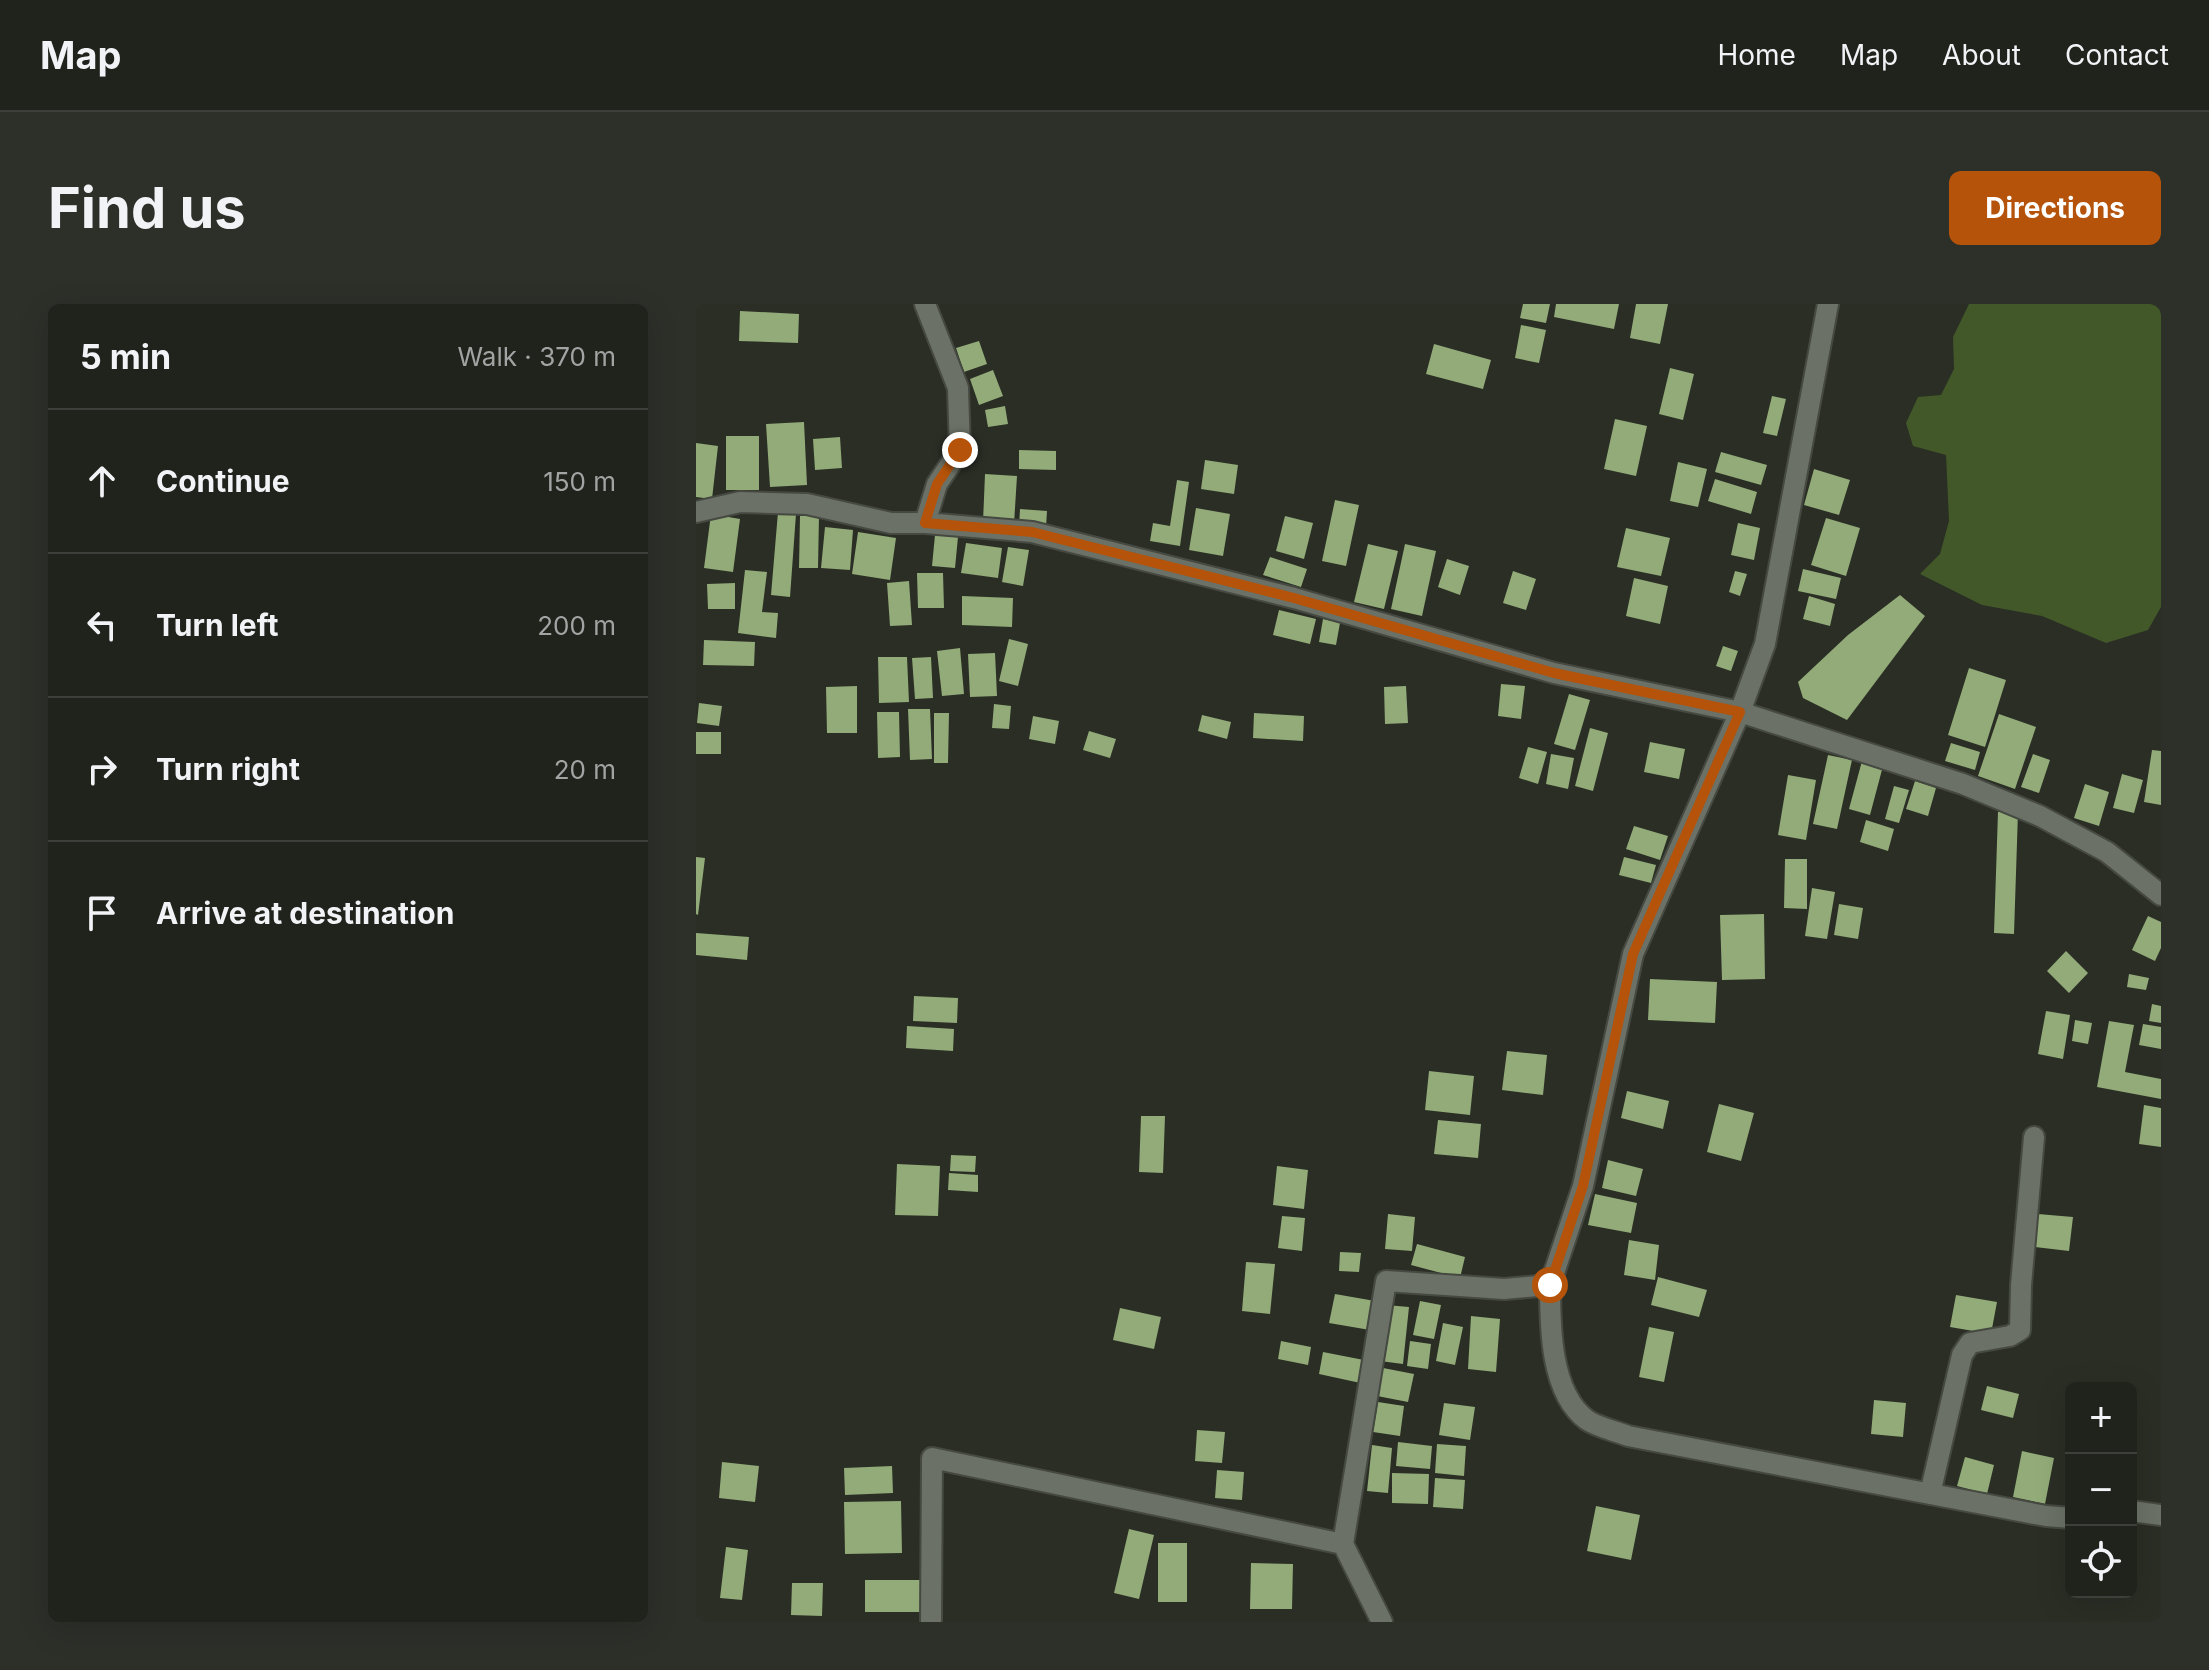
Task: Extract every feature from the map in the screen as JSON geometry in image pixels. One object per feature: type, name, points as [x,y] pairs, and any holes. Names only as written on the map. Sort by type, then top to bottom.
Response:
[{"type":"street","points":[[925,304],[958,388],[960,450],[937,484],[925,523]]},
{"type":"street","points":[[1828,304],[1765,644],[1740,712],[1633,954],[1583,1186],[1550,1285],[1554,1364],[1570,1399],[1586,1419],[1628,1436],[2065,1518]]},
{"type":"street","points":[[696,512],[740,502],[807,504],[891,523],[1032,532],[1294,598],[1554,673],[1740,712],[1963,784],[2040,816],[2107,852],[2161,895]]},
{"type":"street","points":[[1930,1494],[1962,1355],[1970,1343],[2010,1336],[2020,1330],[2034,1137]]},
{"type":"street","points":[[1382,1622],[1343,1544],[1386,1281],[1504,1289],[1550,1285]]},
{"type":"street","points":[[931,1622],[932,1458],[1343,1544]]},
{"type":"street","points":[[2137,1512],[2161,1515]]},
{"type":"shaded area","points":[[1969,304],[2161,304],[2161,607],[2148,630],[2106,643],[2042,616],[1982,605],[1920,574],[1940,554],[1949,521],[1946,455],[1913,446],[1906,423],[1918,397],[1941,395],[1954,369],[1953,337]]},
{"type":"building","points":[[1523,304],[1550,304],[1546,323],[1520,318]]},
{"type":"building","points":[[1556,304],[1619,304],[1614,329],[1554,317]]},
{"type":"building","points":[[1636,304],[1668,304],[1660,344],[1630,338]]},
{"type":"building","points":[[740,311],[799,314],[798,343],[739,341]]},
{"type":"building","points":[[1521,325],[1546,330],[1539,363],[1515,358]]},
{"type":"building","points":[[979,341],[987,364],[964,372],[956,348]]},
{"type":"building","points":[[1434,344],[1491,360],[1483,389],[1426,374]]},
{"type":"building","points":[[1670,368],[1694,374],[1683,420],[1659,414]]},
{"type":"building","points":[[993,370],[1003,396],[979,405],[970,379]]},
{"type":"building","points":[[1772,396],[1786,399],[1777,436],[1763,433]]},
{"type":"building","points":[[1005,406],[1008,424],[988,427],[985,410]]},
{"type":"building","points":[[1615,419],[1647,426],[1636,476],[1604,469]]},
{"type":"building","points":[[804,422],[807,485],[770,487],[766,424]]},
{"type":"building","points":[[726,436],[759,436],[759,490],[726,490]]},
{"type":"building","points":[[840,437],[842,468],[815,470],[813,439]]},
{"type":"building","points":[[696,443],[718,446],[712,499],[696,497]]},
{"type":"building","points":[[1019,450],[1056,451],[1056,470],[1019,469]]},
{"type":"building","points":[[1721,452],[1767,465],[1761,485],[1715,472]]},
{"type":"building","points":[[1205,460],[1238,465],[1234,494],[1201,489]]},
{"type":"building","points":[[1678,462],[1707,469],[1698,507],[1670,501]]},
{"type":"building","points":[[1814,469],[1850,480],[1839,515],[1804,505]]},
{"type":"building","points":[[985,474],[1017,476],[1014,524],[983,522]]},
{"type":"building","points":[[1715,479],[1757,492],[1751,514],[1708,501]]},
{"type":"building","points":[[1177,480],[1189,482],[1180,546],[1150,541],[1153,523],[1170,526]]},
{"type":"building","points":[[1335,500],[1359,505],[1346,566],[1322,561]]},
{"type":"building","points":[[1196,508],[1230,514],[1223,556],[1189,550]]},
{"type":"building","points":[[1020,509],[1047,511],[1046,527],[1019,526]]},
{"type":"building","points":[[778,512],[796,514],[790,597],[771,595]]},
{"type":"building","points":[[711,514],[740,519],[733,572],[704,568]]},
{"type":"building","points":[[800,516],[819,516],[818,568],[799,568]]},
{"type":"building","points":[[1285,516],[1313,523],[1304,559],[1276,551]]},
{"type":"building","points":[[1826,518],[1860,528],[1846,576],[1811,565]]},
{"type":"building","points":[[1738,523],[1760,528],[1754,560],[1731,555]]},
{"type":"building","points":[[825,527],[853,530],[850,570],[821,568]]},
{"type":"building","points":[[1626,528],[1670,538],[1661,576],[1617,567]]},
{"type":"building","points":[[858,532],[896,538],[890,580],[852,574]]},
{"type":"building","points":[[935,535],[958,537],[955,568],[932,566]]},
{"type":"building","points":[[966,543],[1002,548],[998,578],[961,573]]},
{"type":"building","points":[[1368,544],[1398,551],[1384,609],[1354,602]]},
{"type":"building","points":[[1405,544],[1436,551],[1422,616],[1391,609]]},
{"type":"building","points":[[1008,547],[1029,550],[1023,586],[1002,582]]},
{"type":"building","points":[[1270,557],[1307,569],[1301,587],[1263,575]]},
{"type":"building","points":[[1447,559],[1469,566],[1460,595],[1438,587]]},
{"type":"building","points":[[1803,569],[1841,578],[1836,599],[1798,591]]},
{"type":"building","points":[[745,570],[767,572],[762,612],[778,613],[776,638],[738,633]]},
{"type":"building","points":[[1513,571],[1536,579],[1526,610],[1503,603]]},
{"type":"building","points":[[1735,571],[1747,574],[1740,596],[1729,592]]},
{"type":"building","points":[[917,573],[943,573],[944,608],[918,608]]},
{"type":"building","points":[[1634,578],[1668,586],[1660,624],[1626,616]]},
{"type":"building","points":[[909,581],[912,625],[890,626],[887,583]]},
{"type":"building","points":[[735,583],[735,609],[708,609],[707,584]]},
{"type":"building","points":[[1900,595],[1925,616],[1847,720],[1803,698],[1798,682],[1848,635]]},
{"type":"building","points":[[962,596],[1013,598],[1012,627],[962,625]]},
{"type":"building","points":[[1809,596],[1835,604],[1830,626],[1803,619]]},
{"type":"building","points":[[1279,610],[1316,619],[1310,644],[1273,635]]},
{"type":"building","points":[[1323,619],[1340,623],[1336,645],[1319,642]]},
{"type":"building","points":[[1009,639],[1028,644],[1018,686],[999,681]]},
{"type":"building","points":[[704,640],[755,642],[754,666],[703,665]]},
{"type":"building","points":[[1723,646],[1738,651],[1731,671],[1716,666]]},
{"type":"building","points":[[960,648],[964,694],[942,696],[937,651]]},
{"type":"building","points":[[995,653],[997,696],[970,697],[968,654]]},
{"type":"building","points":[[878,657],[907,657],[909,702],[879,703]]},
{"type":"building","points":[[931,657],[933,698],[915,699],[912,658]]},
{"type":"building","points":[[1969,668],[2006,680],[1985,747],[1948,735]]},
{"type":"building","points":[[1501,684],[1525,686],[1521,719],[1498,716]]},
{"type":"building","points":[[857,686],[857,733],[827,733],[826,687]]},
{"type":"building","points":[[1406,686],[1408,723],[1385,724],[1384,687]]},
{"type":"building","points":[[1569,694],[1590,700],[1575,750],[1554,744]]},
{"type":"building","points":[[699,703],[722,706],[719,726],[697,723]]},
{"type":"building","points":[[994,704],[1011,706],[1009,729],[992,728]]},
{"type":"building","points":[[908,709],[930,709],[932,759],[910,760]]},
{"type":"building","points":[[877,712],[899,712],[900,757],[878,758]]},
{"type":"building","points":[[934,713],[949,713],[948,763],[934,763]]},
{"type":"building","points":[[1254,713],[1304,716],[1303,741],[1253,738]]},
{"type":"building","points":[[1999,714],[2036,727],[2015,789],[1978,776]]},
{"type":"building","points":[[1202,715],[1231,722],[1227,739],[1198,731]]},
{"type":"building","points":[[1033,716],[1059,721],[1055,744],[1029,739]]},
{"type":"building","points":[[1590,728],[1608,733],[1593,791],[1575,786]]},
{"type":"building","points":[[1089,731],[1116,739],[1110,758],[1083,750]]},
{"type":"building","points":[[696,732],[721,732],[721,754],[696,754]]},
{"type":"building","points":[[1650,742],[1685,749],[1679,779],[1644,772]]},
{"type":"building","points":[[1951,743],[1980,752],[1975,770],[1945,761]]},
{"type":"building","points":[[1528,747],[1547,752],[1538,784],[1519,778]]},
{"type":"building","points":[[2152,750],[2161,751],[2161,805],[2144,802]]},
{"type":"building","points":[[1551,754],[1574,758],[1568,789],[1546,784]]},
{"type":"building","points":[[2033,754],[2050,760],[2039,793],[2021,787]]},
{"type":"building","points":[[1828,755],[1852,760],[1837,829],[1813,824]]},
{"type":"building","points":[[1862,761],[1883,766],[1870,815],[1849,809]]},
{"type":"building","points":[[2122,774],[2143,780],[2134,813],[2113,808]]},
{"type":"building","points":[[1788,775],[1816,780],[1806,840],[1778,835]]},
{"type":"building","points":[[1915,781],[1936,788],[1928,816],[1906,809]]},
{"type":"building","points":[[2085,784],[2109,792],[2099,826],[2074,818]]},
{"type":"building","points":[[1894,786],[1909,790],[1899,823],[1885,819]]},
{"type":"building","points":[[1998,812],[2018,812],[2014,934],[1994,933]]},
{"type":"building","points":[[1866,820],[1894,829],[1888,851],[1860,842]]},
{"type":"building","points":[[1634,826],[1668,836],[1660,860],[1626,849]]},
{"type":"building","points":[[696,857],[705,858],[698,915],[696,914]]},
{"type":"building","points":[[1624,857],[1656,865],[1651,883],[1619,875]]},
{"type":"building","points":[[1785,859],[1807,859],[1807,909],[1784,908]]},
{"type":"building","points":[[1812,888],[1835,892],[1827,939],[1805,936]]},
{"type":"building","points":[[1839,904],[1863,908],[1858,939],[1834,935]]},
{"type":"building","points":[[1764,914],[1765,979],[1722,980],[1720,915]]},
{"type":"building","points":[[2148,916],[2161,922],[2161,948],[2155,961],[2132,950]]},
{"type":"building","points":[[696,933],[749,937],[747,960],[696,955]]},
{"type":"building","points":[[2066,951],[2088,973],[2069,993],[2047,971]]},
{"type":"building","points":[[2129,974],[2149,978],[2146,990],[2127,987]]},
{"type":"building","points":[[1650,979],[1717,982],[1715,1023],[1648,1020]]},
{"type":"building","points":[[914,996],[958,998],[957,1023],[913,1021]]},
{"type":"building","points":[[2152,1004],[2161,1006],[2161,1023],[2149,1021]]},
{"type":"building","points":[[2046,1011],[2070,1015],[2063,1059],[2038,1054]]},
{"type":"building","points":[[2075,1020],[2092,1023],[2088,1044],[2072,1041]]},
{"type":"building","points":[[2109,1021],[2134,1025],[2125,1072],[2161,1079],[2161,1099],[2097,1087]]},
{"type":"building","points":[[2143,1024],[2161,1027],[2161,1049],[2139,1045]]},
{"type":"building","points":[[907,1026],[954,1029],[953,1051],[906,1048]]},
{"type":"building","points":[[1507,1051],[1547,1055],[1543,1095],[1502,1090]]},
{"type":"building","points":[[1429,1071],[1474,1076],[1470,1115],[1425,1110]]},
{"type":"building","points":[[1627,1091],[1669,1101],[1663,1129],[1621,1118]]},
{"type":"building","points":[[1719,1104],[1754,1113],[1741,1161],[1707,1152]]},
{"type":"building","points":[[2144,1105],[2161,1108],[2161,1147],[2139,1144]]},
{"type":"building","points":[[1141,1116],[1165,1116],[1163,1173],[1139,1172]]},
{"type":"building","points":[[1438,1120],[1481,1124],[1478,1158],[1434,1154]]},
{"type":"building","points":[[951,1155],[976,1156],[975,1172],[950,1171]]},
{"type":"building","points":[[1608,1160],[1643,1169],[1636,1196],[1602,1188]]},
{"type":"building","points":[[897,1164],[940,1166],[938,1216],[895,1215]]},
{"type":"building","points":[[1277,1166],[1308,1170],[1304,1209],[1273,1205]]},
{"type":"building","points":[[949,1173],[978,1175],[978,1192],[948,1190]]},
{"type":"building","points":[[1595,1194],[1637,1203],[1631,1233],[1588,1225]]},
{"type":"building","points":[[1388,1214],[1415,1217],[1412,1251],[1385,1249]]},
{"type":"building","points":[[2038,1214],[2073,1217],[2069,1251],[2035,1247]]},
{"type":"building","points":[[1282,1216],[1305,1218],[1302,1251],[1278,1248]]},
{"type":"building","points":[[1629,1240],[1659,1245],[1655,1280],[1624,1275]]},
{"type":"building","points":[[1417,1244],[1465,1257],[1460,1278],[1411,1265]]},
{"type":"building","points":[[1340,1252],[1361,1253],[1359,1272],[1339,1271]]},
{"type":"building","points":[[1246,1262],[1275,1264],[1270,1314],[1242,1311]]},
{"type":"building","points":[[1658,1277],[1707,1290],[1699,1317],[1651,1305]]},
{"type":"building","points":[[1335,1294],[1375,1301],[1370,1330],[1329,1323]]},
{"type":"building","points":[[1956,1295],[1997,1302],[1991,1334],[1950,1327]]},
{"type":"building","points":[[1420,1301],[1441,1305],[1434,1339],[1413,1335]]},
{"type":"building","points":[[1386,1305],[1409,1307],[1403,1364],[1380,1361]]},
{"type":"building","points":[[1120,1308],[1161,1317],[1154,1349],[1113,1340]]},
{"type":"building","points":[[1471,1316],[1500,1319],[1496,1372],[1468,1369]]},
{"type":"building","points":[[1443,1323],[1463,1327],[1455,1365],[1436,1361]]},
{"type":"building","points":[[1649,1327],[1674,1332],[1664,1382],[1639,1377]]},
{"type":"building","points":[[1281,1341],[1311,1347],[1308,1365],[1278,1359]]},
{"type":"building","points":[[1410,1341],[1431,1344],[1428,1369],[1407,1366]]},
{"type":"building","points":[[1323,1352],[1369,1361],[1365,1384],[1319,1374]]},
{"type":"building","points":[[1378,1367],[1414,1374],[1408,1402],[1372,1395]]},
{"type":"building","points":[[1987,1386],[2019,1394],[2013,1418],[1981,1410]]},
{"type":"building","points":[[1874,1400],[1906,1403],[1903,1437],[1871,1434]]},
{"type":"building","points":[[1378,1402],[1404,1406],[1400,1436],[1373,1432]]},
{"type":"building","points":[[1444,1403],[1475,1407],[1470,1440],[1439,1435]]},
{"type":"building","points":[[1197,1430],[1225,1432],[1222,1463],[1195,1461]]},
{"type":"building","points":[[1398,1442],[1432,1446],[1430,1469],[1396,1466]]},
{"type":"building","points":[[1437,1444],[1466,1446],[1464,1476],[1435,1473]]},
{"type":"building","points":[[1372,1445],[1392,1448],[1388,1493],[1367,1491]]},
{"type":"building","points":[[2022,1451],[2054,1458],[2045,1504],[2013,1497]]},
{"type":"building","points":[[1965,1457],[1994,1465],[1987,1494],[1957,1486]]},
{"type":"building","points":[[722,1462],[759,1466],[755,1502],[719,1498]]},
{"type":"building","points":[[892,1466],[893,1493],[845,1495],[844,1468]]},
{"type":"building","points":[[1217,1470],[1244,1472],[1242,1500],[1215,1498]]},
{"type":"building","points":[[1392,1473],[1429,1474],[1428,1504],[1392,1503]]},
{"type":"building","points":[[1435,1478],[1465,1480],[1463,1509],[1433,1507]]},
{"type":"building","points":[[901,1501],[902,1553],[845,1554],[844,1502]]},
{"type":"building","points":[[1596,1506],[1640,1515],[1631,1560],[1587,1551]]},
{"type":"building","points":[[1129,1529],[1154,1535],[1139,1599],[1114,1593]]},
{"type":"building","points":[[1158,1543],[1187,1543],[1187,1602],[1158,1602]]},
{"type":"building","points":[[726,1547],[748,1550],[742,1600],[720,1598]]},
{"type":"building","points":[[1251,1563],[1293,1564],[1292,1609],[1250,1609]]},
{"type":"building","points":[[865,1580],[921,1580],[922,1612],[865,1612]]},
{"type":"building","points":[[792,1583],[823,1583],[822,1616],[791,1615]]},
{"type":"route","points":[[960,450],[937,484],[925,523],[1032,532],[1294,598],[1554,673],[1740,712],[1633,954],[1583,1186],[1550,1285]]}]
